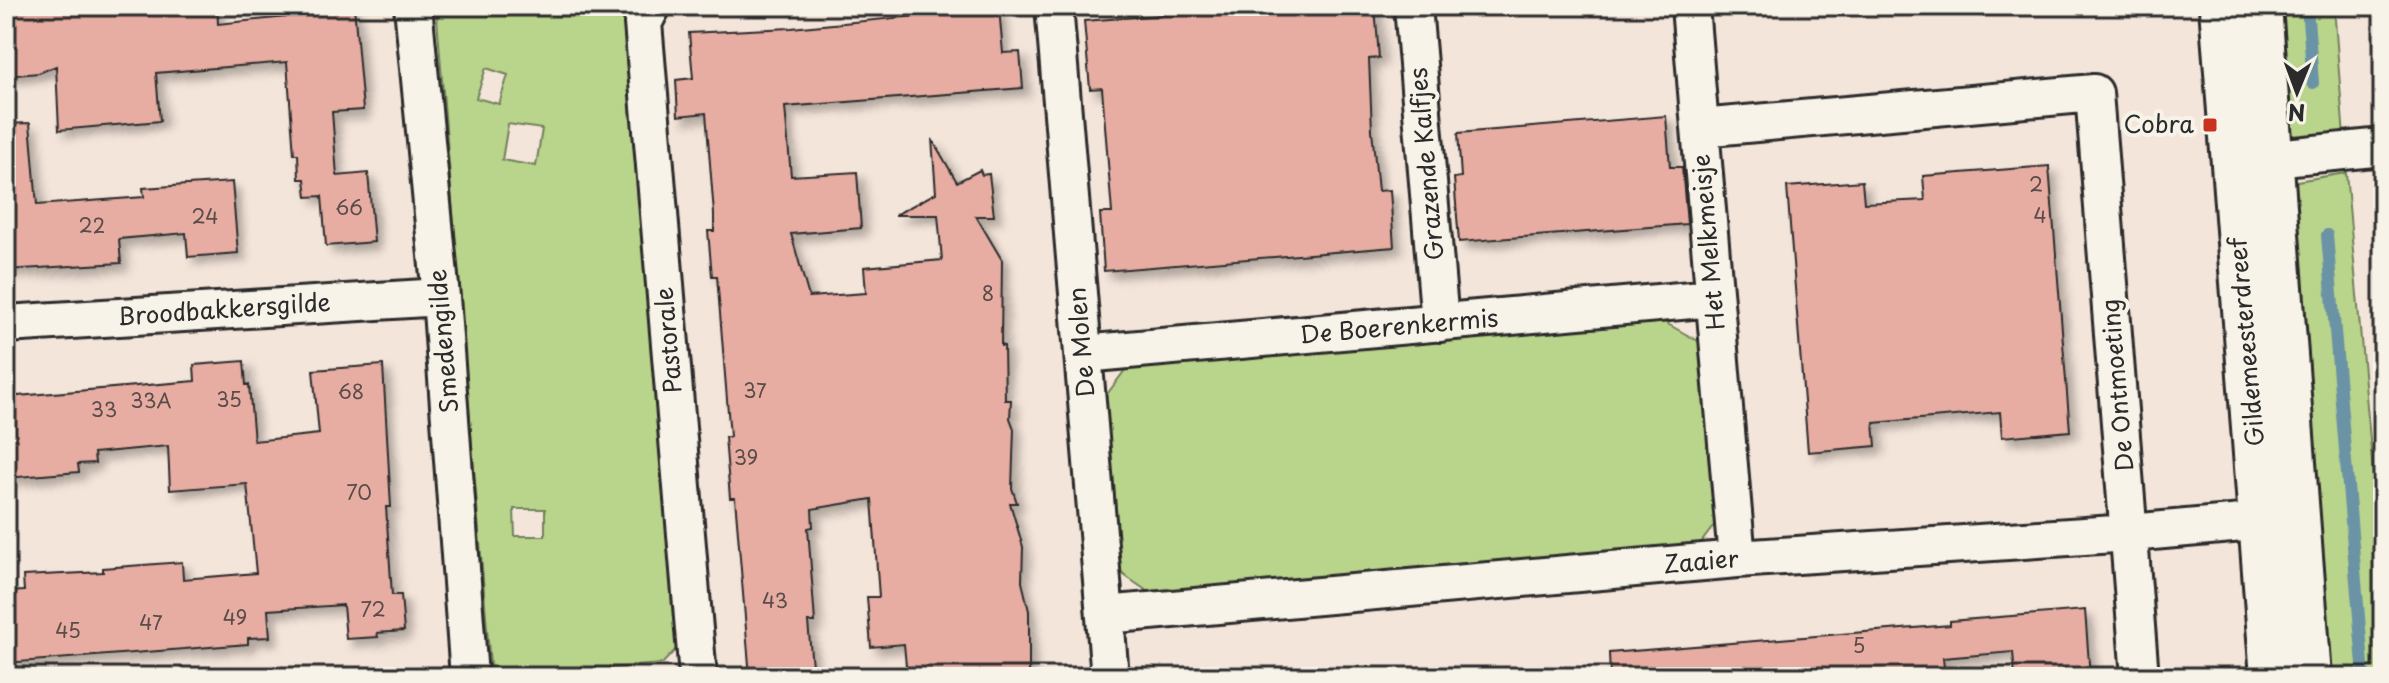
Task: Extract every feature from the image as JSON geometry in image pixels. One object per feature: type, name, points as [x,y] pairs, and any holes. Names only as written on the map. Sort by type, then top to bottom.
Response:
[{"type":"street","name":"Smedengilde","points":[[413,6],[441,297],[469,677]]},
{"type":"street","name":"Pastorale","points":[[652,6],[643,23],[698,677]]},
{"type":"street","name":"De Molen","points":[[1054,6],[1110,677]]},
{"type":"street","name":"Grazende Kalfjes","points":[[1413,6],[1440,323]]},
{"type":"street","points":[[1690,6],[1700,128]]},
{"type":"street","name":"Gildemeesterdreef","points":[[2222,6],[2251,160],[2279,520],[2309,677]]},
{"type":"street","name":"Gildemeesterdreef","points":[[2251,160],[2259,6]]},
{"type":"street","name":"Het Melkmeisje","points":[[1737,559],[1700,128],[2094,93]]},
{"type":"street","name":"De Ontmoeting","points":[[2094,93],[2140,677]]},
{"type":"street","points":[[2251,160],[2383,147]]},
{"type":"street","name":"Broodbakkersgilde","points":[[6,324],[441,297]]},
{"type":"street","name":"De Boerenkermis","points":[[1083,354],[1714,298]]},
{"type":"street","name":"Gildemeesterdreef","points":[[2273,677],[2279,520]]},
{"type":"street","name":"Zaaier","points":[[1105,615],[1737,559],[2279,520]]},
{"type":"green space","points":[[436,6],[627,6],[680,645],[662,664],[491,677]],"holes":[[[486,68],[508,75],[499,104],[476,98]],[[508,124],[542,129],[536,166],[502,160]],[[514,509],[545,509],[545,536],[515,536]]]},
{"type":"green space","points":[[2269,6],[2334,6],[2344,138],[2297,139],[2288,131]]},
{"type":"green space","points":[[2346,173],[2383,584],[2383,677],[2323,677],[2290,191],[2297,181]]},
{"type":"green space","points":[[1664,322],[1700,342],[1718,520],[1697,548],[1150,593],[1118,571],[1105,397],[1128,366]]},
{"type":"building","points":[[6,6],[217,6],[218,24],[286,17],[286,6],[354,6],[363,110],[332,112],[337,176],[368,173],[374,242],[326,246],[322,196],[307,197],[305,179],[299,179],[298,154],[294,154],[287,62],[156,73],[160,121],[59,130],[56,66],[39,73],[6,76]]},
{"type":"building","points":[[1280,6],[1375,6],[1379,58],[1369,59],[1372,130],[1378,191],[1390,190],[1394,247],[1104,271],[1100,213],[1112,213],[1102,88],[1090,89],[1084,21]]},
{"type":"building","points":[[999,8],[1003,53],[1020,52],[1023,88],[785,107],[791,176],[857,172],[861,228],[791,234],[809,297],[866,293],[864,267],[942,260],[938,215],[895,215],[936,193],[932,139],[957,182],[980,170],[982,175],[989,174],[994,216],[976,216],[1002,260],[1001,346],[1004,346],[1005,400],[1011,400],[1010,418],[1014,429],[1012,488],[1017,503],[1010,503],[1023,547],[1022,582],[1029,611],[1029,677],[907,677],[904,644],[871,647],[867,597],[879,597],[872,499],[812,509],[813,527],[808,528],[815,622],[808,622],[813,677],[750,677],[735,498],[730,498],[725,437],[730,437],[717,276],[712,276],[708,231],[714,231],[714,214],[706,113],[678,116],[676,80],[693,78],[689,33],[791,28]]},
{"type":"building","points":[[1666,116],[1670,167],[1682,167],[1687,224],[1459,242],[1454,178],[1461,177],[1458,133]]},
{"type":"building","points":[[30,123],[37,205],[144,197],[143,188],[232,182],[238,253],[188,257],[186,233],[119,239],[121,263],[6,270],[6,124]]},
{"type":"building","points":[[2049,166],[2070,431],[2002,437],[2000,412],[1874,423],[1876,446],[1808,452],[1787,187],[1862,181],[1864,203],[1925,200],[1923,176]]},
{"type":"building","points":[[244,361],[254,441],[319,434],[313,370],[383,365],[391,507],[386,507],[392,595],[401,595],[404,631],[346,639],[343,605],[268,610],[270,637],[248,638],[248,644],[6,663],[6,592],[24,591],[23,576],[103,572],[103,568],[182,562],[183,579],[256,573],[247,484],[170,490],[168,446],[94,453],[95,463],[78,464],[79,472],[6,478],[6,397],[195,381],[194,365]]},
{"type":"building","points":[[2085,610],[2090,677],[2015,677],[2013,652],[1943,658],[1945,677],[1610,677],[1609,653],[1950,625],[1950,621]]},
{"type":"waterway","points":[[2307,6],[2313,83]]},
{"type":"waterway","points":[[2327,235],[2364,677]]},
{"type":"place","name":"Cobra","points":[[2210,125]]}]
